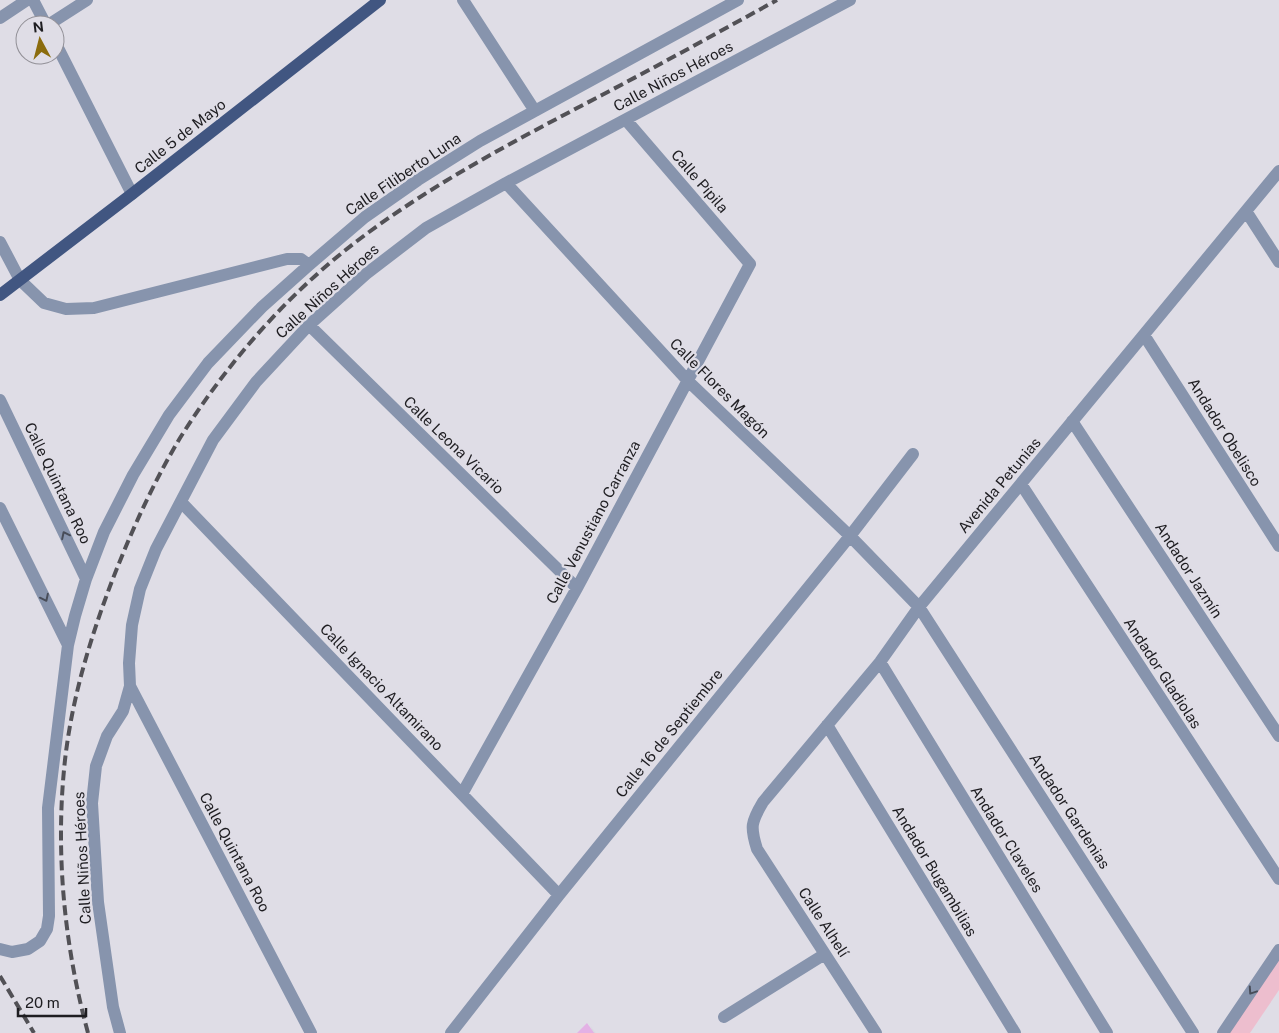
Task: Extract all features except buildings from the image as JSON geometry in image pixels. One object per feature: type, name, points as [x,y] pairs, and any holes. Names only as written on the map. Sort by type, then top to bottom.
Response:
[{"type":"main road","name":"Calle 5 de Mayo","points":[[0,295],[380,0]]},
{"type":"street","points":[[0,18],[27,0]]},
{"type":"street","points":[[34,0],[42,15]]},
{"type":"street","points":[[63,15],[87,0]]},
{"type":"street","points":[[464,0],[535,111]]},
{"type":"street","name":"Calle Filiberto Luna","points":[[0,949],[12,952],[28,949],[40,941],[47,929],[48,808],[59,708],[74,616],[86,579],[104,532],[133,475],[169,416],[208,363],[262,308],[309,264],[365,216],[480,141],[738,0]]},
{"type":"street","name":"Calle Niños Héroes","points":[[120,1033],[113,1007],[98,902],[92,803],[96,766],[107,736],[122,711],[130,686],[129,663],[132,625],[140,589],[156,549],[213,440],[256,382],[308,325],[366,274],[426,228],[850,0]]},
{"type":"street","points":[[65,62],[132,194]]},
{"type":"street","name":"Calle Pípila","points":[[626,120],[750,264]]},
{"type":"street","name":"Avenida Petunias","points":[[752,826],[763,802],[880,662],[919,607],[1279,171]]},
{"type":"street","name":"Calle Flores Magón","points":[[506,184],[688,381],[850,536],[919,607]]},
{"type":"street","points":[[1246,210],[1279,262]]},
{"type":"street","points":[[0,242],[20,280],[44,303],[66,309],[94,308],[287,259],[301,259],[309,264]]},
{"type":"street","name":"Calle Venustiano Carranza","points":[[462,794],[576,588],[750,264]]},
{"type":"street","name":"Calle Leona Vicario","points":[[308,325],[576,588]]},
{"type":"street","name":"Andador Obelisco","points":[[1144,335],[1279,546]]},
{"type":"street","name":"Calle Quintana Roo","points":[[0,400],[86,579]]},
{"type":"street","name":"Andador Jazmín","points":[[1072,421],[1279,736]]},
{"type":"street","name":"Calle 16 de Septiembre","points":[[450,1033],[559,895],[850,536],[913,454]]},
{"type":"street","name":"Andador Gladiolas","points":[[1021,484],[1279,879]]},
{"type":"street","name":"Calle Ignacio Altamirano","points":[[181,502],[559,895]]},
{"type":"street","points":[[0,508],[68,645]]},
{"type":"street","name":"Andador Gardenias","points":[[919,607],[1193,1033]]},
{"type":"street","name":"Andador Claveles","points":[[880,662],[1107,1033]]},
{"type":"street","name":"Calle Quintana Roo","points":[[130,686],[311,1033]]},
{"type":"street","name":"Andador Bugambilias","points":[[827,725],[1015,1033]]},
{"type":"street","name":"Calle Alhelí","points":[[752,826],[757,849],[825,954],[872,1032]]},
{"type":"street","points":[[1223,1033],[1279,950]]},
{"type":"street","points":[[724,1017],[825,954]]},
{"type":"shaded area","points":[[1279,959],[1279,990],[1250,1033],[1229,1033]]},
{"type":"railway","points":[[88,1033],[73,966],[64,898],[62,863],[62,794],[72,714],[89,647],[119,563],[161,472],[199,409],[241,354],[287,303],[338,256],[393,215],[451,178],[510,144],[777,0]]},
{"type":"railway","points":[[0,976],[34,1033]]}]
